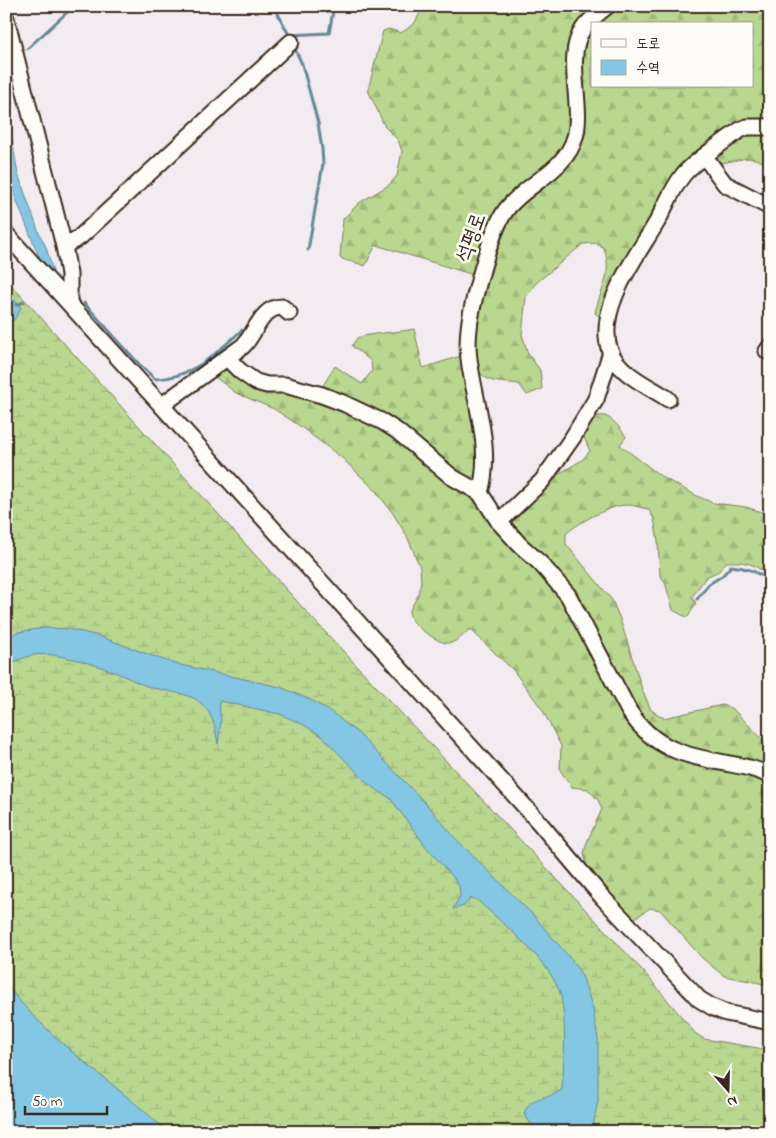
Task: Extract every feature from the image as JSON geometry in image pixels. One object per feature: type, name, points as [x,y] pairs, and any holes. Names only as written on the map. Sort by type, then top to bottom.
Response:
[{"type":"street","name":"석평로","points":[[480,493],[486,462],[468,343],[468,330],[475,297],[486,257],[506,210],[560,163],[576,137],[578,109],[575,72],[577,42],[582,30],[607,6]]},
{"type":"street","points":[[6,18],[64,246],[69,274],[69,302]]},
{"type":"street","points":[[64,246],[80,238],[291,42]]},
{"type":"street","points":[[668,399],[627,373],[618,364],[611,352],[607,329],[610,311],[627,270],[684,174],[704,157],[747,127],[770,128]]},
{"type":"street","points":[[704,157],[725,184],[770,207]]},
{"type":"street","points":[[6,234],[537,820],[603,898],[699,999],[726,1013],[770,1022]]},
{"type":"street","points":[[162,405],[249,340],[266,313],[274,307],[282,307],[289,313]]},
{"type":"street","points":[[500,522],[542,481],[573,437],[596,399],[611,352]]},
{"type":"street","points":[[227,358],[240,371],[256,382],[314,393],[343,403],[383,422],[397,431],[452,477],[480,493],[500,522],[520,546],[541,564],[568,595],[625,704],[638,724],[651,737],[681,753],[744,766],[770,776]]},
{"type":"green space","points":[[424,6],[770,6],[770,165],[749,158],[719,163],[695,160],[607,314],[600,317],[595,313],[607,274],[607,266],[604,248],[595,243],[583,244],[536,283],[526,297],[522,334],[528,354],[540,370],[542,389],[527,395],[519,384],[488,379],[473,365],[474,275],[376,245],[365,266],[340,258],[343,219],[359,203],[389,185],[397,176],[402,151],[398,140],[385,127],[368,90],[383,31],[389,29],[401,33],[414,24]]},
{"type":"green space","points":[[6,279],[313,619],[644,972],[695,1033],[704,1039],[770,1050],[770,1132],[168,1132],[52,1035],[24,1007],[6,984]]},
{"type":"green space","points":[[414,329],[423,368],[464,355],[481,445],[477,474],[469,478],[508,523],[557,475],[582,460],[590,451],[583,430],[591,420],[601,416],[616,423],[626,437],[620,445],[662,477],[713,503],[746,507],[764,513],[770,512],[770,577],[750,564],[726,562],[719,571],[706,577],[692,597],[696,603],[688,617],[673,610],[665,582],[660,575],[658,541],[654,519],[648,509],[628,505],[604,511],[586,520],[566,534],[566,544],[612,600],[651,710],[664,718],[722,705],[733,709],[770,747],[770,985],[724,976],[702,958],[660,910],[650,908],[634,919],[588,872],[584,853],[602,809],[598,800],[588,789],[572,787],[560,770],[561,746],[542,709],[513,670],[470,629],[456,641],[446,643],[417,626],[411,619],[409,612],[418,595],[421,581],[420,567],[407,536],[375,490],[342,458],[297,424],[274,409],[236,393],[215,377],[216,370],[224,367],[316,397],[335,366],[362,384],[372,371],[371,361],[352,346],[357,338]]},
{"type":"water","points":[[6,116],[18,174],[39,233],[46,247],[53,271],[52,274],[42,264],[17,202],[6,166]]},
{"type":"water","points":[[15,300],[21,308],[14,320],[6,326],[6,303]]},
{"type":"water","points":[[44,628],[69,629],[99,636],[172,663],[280,687],[311,700],[331,712],[358,733],[427,805],[456,839],[534,916],[575,964],[583,978],[593,1009],[598,1039],[598,1100],[592,1132],[540,1132],[534,1128],[524,1114],[527,1107],[535,1100],[557,1093],[562,1089],[564,1020],[561,997],[556,984],[538,958],[526,945],[477,900],[471,898],[464,906],[453,909],[460,896],[459,886],[427,848],[390,798],[368,784],[323,737],[304,725],[280,714],[220,701],[221,721],[218,744],[209,712],[196,699],[153,688],[117,673],[55,655],[34,655],[6,667],[6,637],[18,632]]},
{"type":"water","points":[[6,984],[63,1044],[168,1132],[6,1132]]},
{"type":"waterway","points":[[27,49],[74,6]]},
{"type":"waterway","points":[[274,6],[290,37]]},
{"type":"waterway","points":[[289,35],[329,33],[334,6]]},
{"type":"waterway","points":[[293,45],[302,64],[318,123],[322,149],[323,164],[308,250]]},
{"type":"waterway","points":[[16,305],[24,302]]},
{"type":"waterway","points":[[84,303],[155,379],[169,378],[203,363],[242,330]]},
{"type":"waterway","points":[[697,599],[709,584],[722,576],[731,566],[752,571],[770,581]]}]
